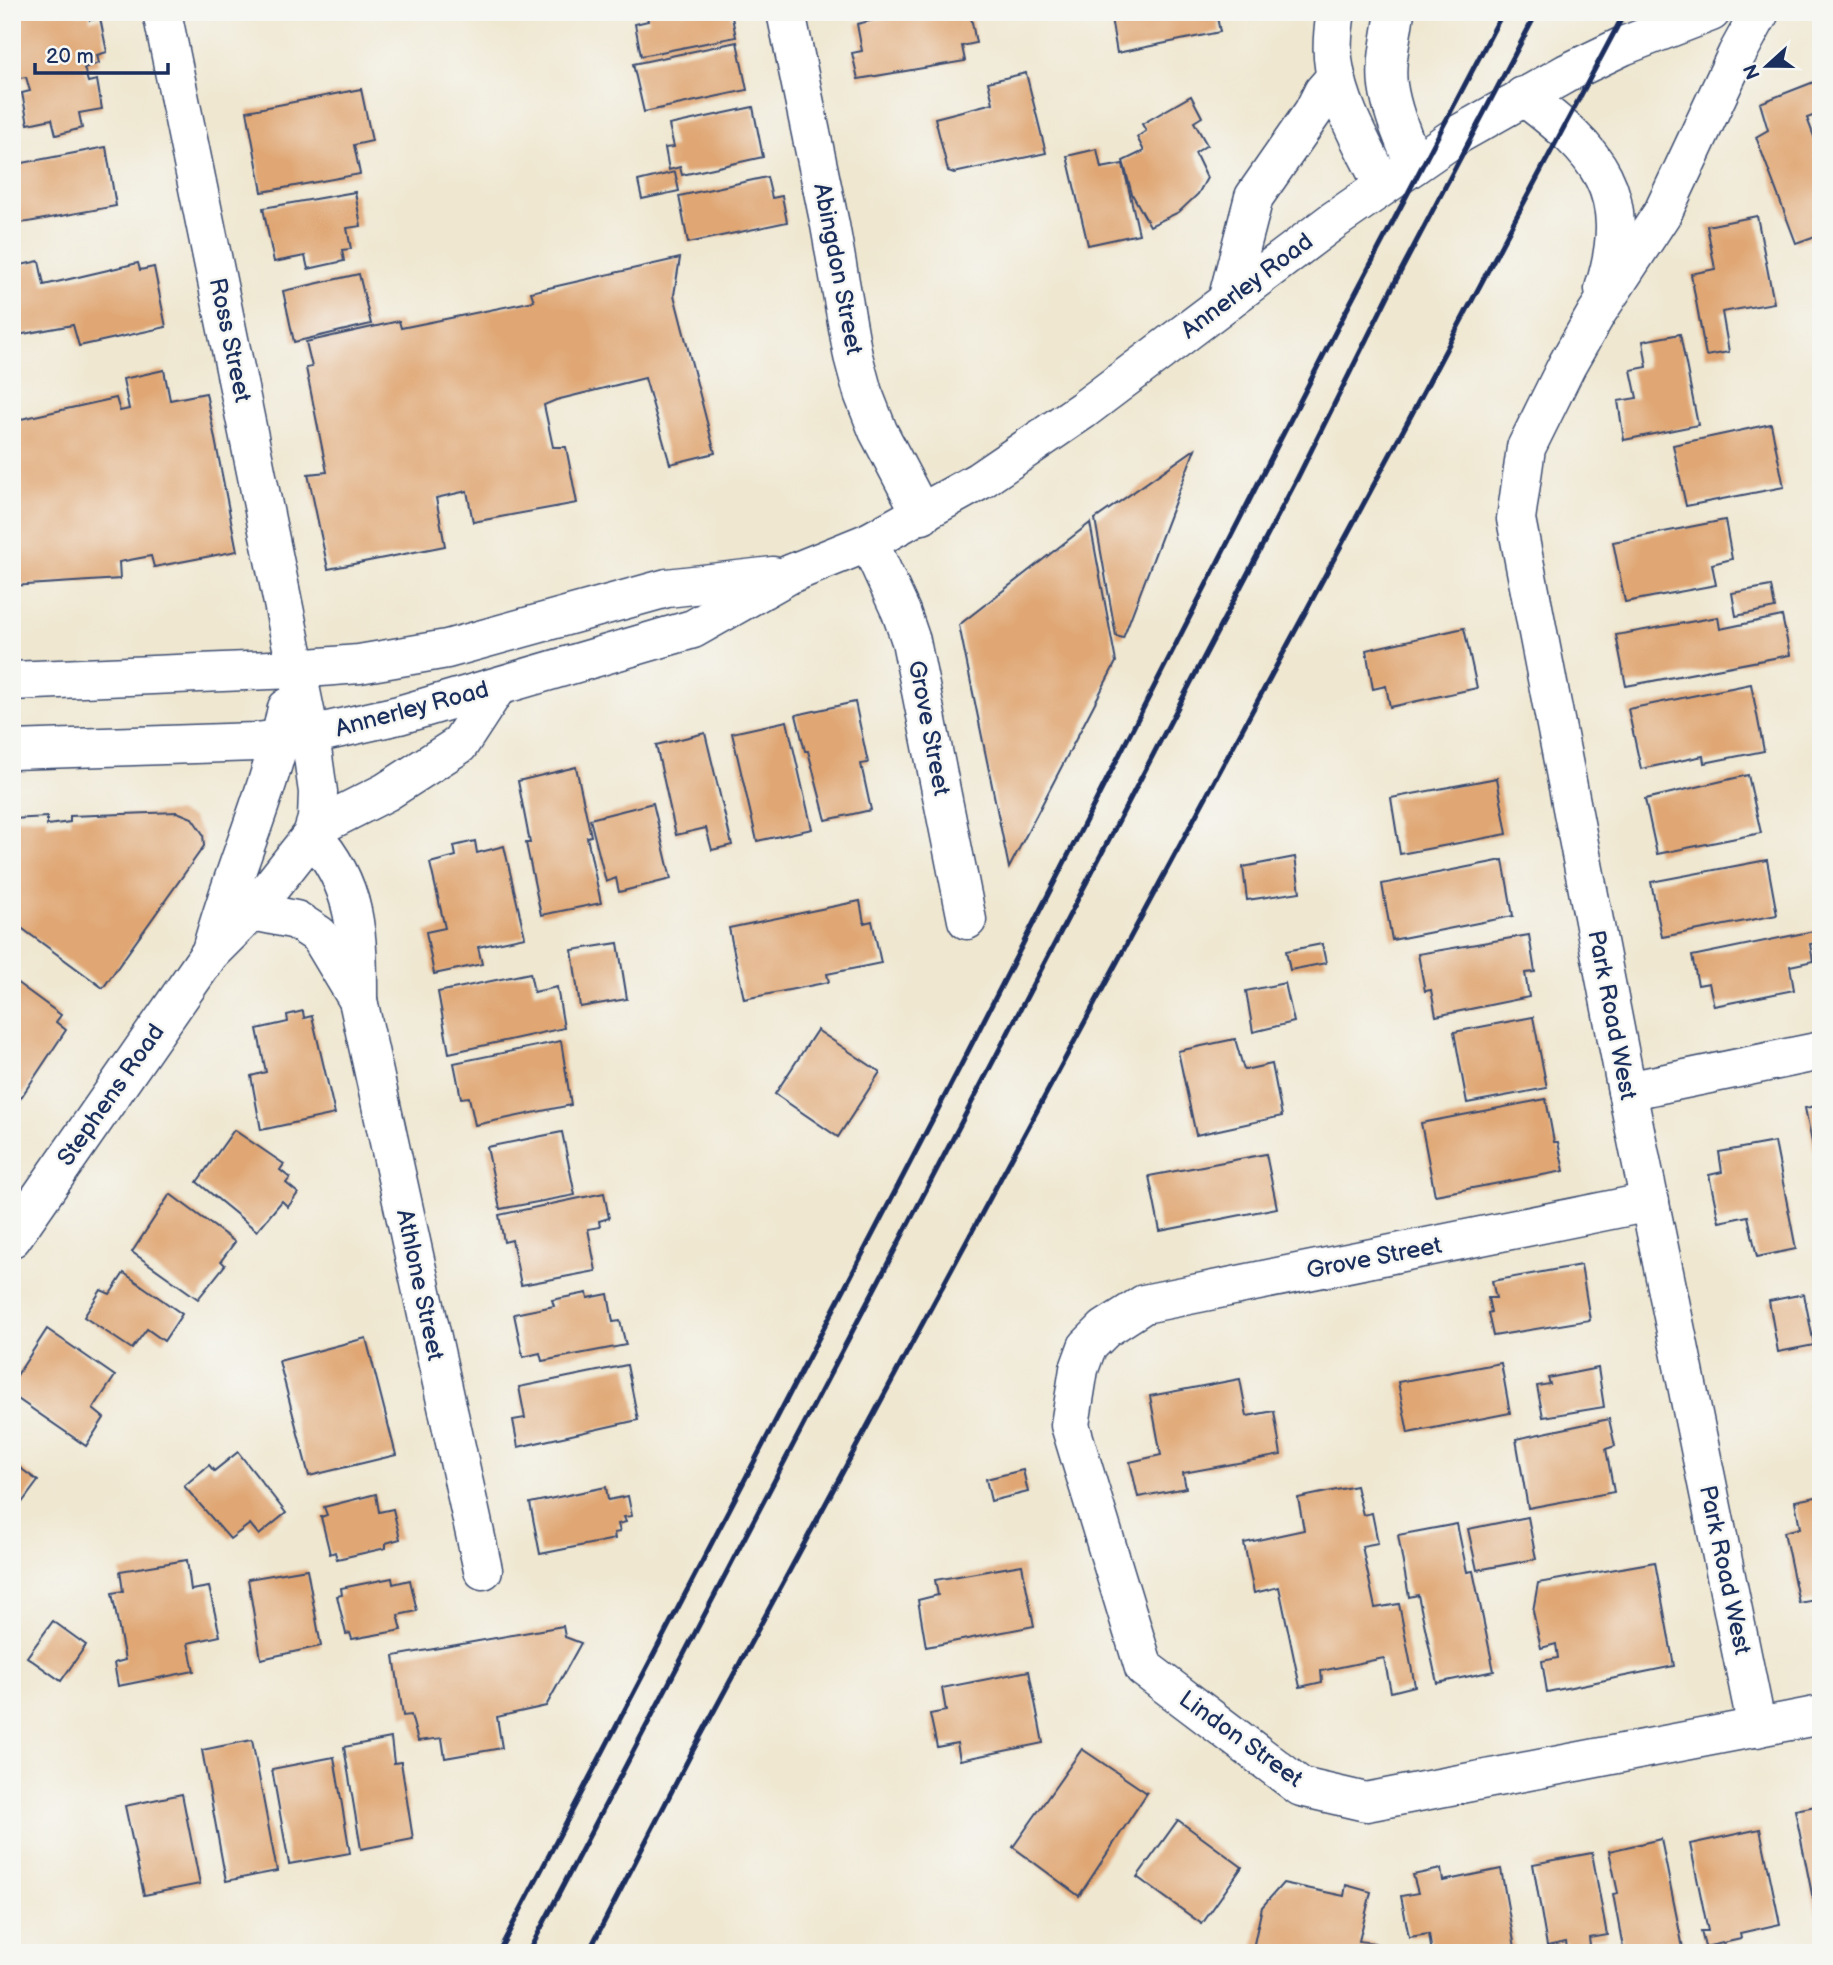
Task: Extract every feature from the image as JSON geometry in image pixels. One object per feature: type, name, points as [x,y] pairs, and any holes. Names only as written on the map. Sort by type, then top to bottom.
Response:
[{"type":"street","name":"Ross Street","points":[[162,12],[281,589],[295,669]]},
{"type":"street","name":"Abingdon Street","points":[[786,12],[856,368],[878,430],[922,514]]},
{"type":"street","points":[[1336,12],[1333,57],[1336,77],[1354,126],[1383,186]]},
{"type":"street","points":[[1395,12],[1388,60],[1388,84],[1396,116],[1414,164]]},
{"type":"street","name":"Annerley Road","points":[[12,750],[295,737],[399,715],[693,629],[790,574],[869,542],[979,481],[1071,418],[1383,186],[1459,134],[1523,96],[1623,46],[1711,12]]},
{"type":"street","name":"Park Road West","points":[[1757,1728],[1627,1091],[1516,519],[1526,448],[1596,314],[1634,260],[1663,212],[1737,54],[1760,12]]},
{"type":"street","points":[[1227,301],[1254,197],[1313,112],[1322,93],[1336,77]]},
{"type":"street","name":"Park Road West","points":[[1523,96],[1561,124],[1579,142],[1600,169],[1610,191],[1615,217],[1614,251],[1596,314]]},
{"type":"street","name":"Grove Street","points":[[869,542],[901,612],[911,641],[967,920]]},
{"type":"street","name":"Annerley Road","points":[[12,681],[359,664],[447,649],[667,587],[790,574]]},
{"type":"street","points":[[295,669],[295,737],[318,792],[314,832]]},
{"type":"street","points":[[314,832],[386,792],[459,745],[497,687]]},
{"type":"street","name":"Stephens Road","points":[[210,953],[229,886],[295,737]]},
{"type":"street","name":"Stephens Road","points":[[12,1238],[210,953],[252,911],[314,832]]},
{"type":"street","name":"Athlone Street","points":[[314,832],[332,859],[345,887],[358,938],[358,1000],[483,1570]]},
{"type":"street","name":"Athlone Street","points":[[252,911],[296,920],[318,934],[358,1000]]},
{"type":"street","points":[[1627,1091],[1821,1051]]},
{"type":"street","name":"Grove Street","points":[[1105,1329],[1144,1304],[1650,1202]]},
{"type":"street","name":"Lindon Street","points":[[1105,1329],[1087,1347],[1079,1369],[1070,1425],[1144,1668],[1301,1787],[1366,1802],[1821,1715]]},
{"type":"building","points":[[12,12],[77,12],[77,15],[90,13],[90,20],[100,18],[107,52],[97,55],[99,63],[84,68],[88,82],[97,80],[102,109],[79,113],[82,128],[56,135],[52,119],[28,124],[22,93],[30,91],[26,77],[12,79],[12,28],[15,27]]},
{"type":"building","points":[[231,12],[263,12],[263,14],[232,19]]},
{"type":"building","points":[[646,12],[731,12],[736,37],[641,56],[635,24],[648,21]]},
{"type":"building","points":[[908,12],[970,12],[976,43],[962,46],[965,61],[858,79],[852,53],[862,51],[857,24]]},
{"type":"building","points":[[1110,12],[1216,12],[1220,32],[1117,53]]},
{"type":"building","points":[[737,42],[747,90],[644,112],[633,64]]},
{"type":"building","points":[[1026,73],[1046,153],[954,173],[948,171],[935,118],[993,103],[988,82]]},
{"type":"building","points":[[1819,80],[1821,113],[1807,118],[1821,155],[1821,234],[1796,243],[1756,137],[1768,130],[1760,103]]},
{"type":"building","points":[[361,89],[372,141],[354,145],[360,174],[262,192],[247,111]]},
{"type":"building","points":[[1191,96],[1202,117],[1194,122],[1207,145],[1195,153],[1207,178],[1198,194],[1179,212],[1150,226],[1132,194],[1123,161],[1144,151],[1137,137],[1146,131],[1142,124]]},
{"type":"building","points":[[753,107],[763,157],[682,175],[680,167],[669,170],[665,148],[674,147],[669,125]]},
{"type":"building","points":[[106,147],[116,206],[28,222],[16,223],[12,220],[12,165]]},
{"type":"building","points":[[1097,149],[1101,168],[1123,164],[1139,234],[1088,245],[1067,156]]},
{"type":"building","points":[[675,172],[679,191],[642,199],[638,181]]},
{"type":"building","points":[[767,177],[772,198],[782,196],[787,222],[688,243],[679,196]]},
{"type":"building","points":[[355,192],[361,226],[347,228],[351,249],[342,250],[344,261],[308,269],[305,256],[274,262],[263,208]]},
{"type":"building","points":[[1757,216],[1774,303],[1722,312],[1729,352],[1706,356],[1691,274],[1715,269],[1707,226]]},
{"type":"building","points":[[680,258],[674,295],[715,453],[670,464],[645,378],[556,400],[544,405],[553,447],[566,447],[577,503],[473,522],[467,491],[436,498],[445,546],[328,569],[308,474],[327,472],[306,368],[312,367],[306,342],[399,321],[401,328],[534,301],[531,292]]},
{"type":"building","points":[[39,261],[44,285],[138,263],[140,270],[154,267],[166,327],[79,346],[73,325],[12,336],[12,267]]},
{"type":"building","points":[[359,274],[371,324],[294,342],[283,291]]},
{"type":"building","points":[[1680,334],[1698,425],[1624,440],[1618,401],[1637,398],[1631,370],[1647,367],[1643,341]]},
{"type":"building","points":[[164,370],[170,400],[206,393],[237,551],[154,567],[151,556],[119,562],[120,579],[12,586],[12,421],[116,398],[120,411],[129,409],[123,379]]},
{"type":"building","points":[[1771,424],[1784,487],[1686,506],[1673,445]]},
{"type":"building","points":[[1195,449],[1123,638],[1116,636],[1095,519]]},
{"type":"building","points":[[1725,520],[1732,559],[1712,564],[1716,585],[1625,602],[1613,542]]},
{"type":"building","points":[[1090,523],[1116,662],[1009,868],[959,625]]},
{"type":"building","points":[[1771,586],[1775,608],[1736,616],[1732,593]]},
{"type":"building","points":[[1782,616],[1790,655],[1626,686],[1616,635],[1718,617],[1720,629]]},
{"type":"building","points":[[1464,628],[1477,688],[1390,707],[1386,686],[1373,689],[1366,650]]},
{"type":"building","points":[[1751,684],[1764,751],[1704,763],[1703,756],[1641,769],[1628,709]]},
{"type":"building","points":[[855,702],[868,763],[861,764],[871,810],[826,820],[796,715]]},
{"type":"building","points":[[787,721],[812,829],[757,841],[732,733]]},
{"type":"building","points":[[705,733],[732,845],[712,850],[706,828],[676,835],[656,745]]},
{"type":"building","points":[[576,767],[591,836],[587,837],[601,903],[541,915],[526,843],[530,843],[518,781]]},
{"type":"building","points":[[1748,775],[1761,833],[1657,854],[1645,799]]},
{"type":"building","points":[[1497,778],[1507,834],[1400,854],[1391,798]]},
{"type":"building","points":[[653,803],[671,879],[619,892],[616,878],[606,882],[590,819]]},
{"type":"building","points":[[177,812],[192,818],[203,834],[204,846],[103,988],[12,921],[12,819],[47,817],[47,825],[70,822],[70,816]]},
{"type":"building","points":[[475,841],[477,853],[504,846],[525,937],[478,947],[482,964],[434,974],[426,932],[445,928],[430,863],[456,856],[454,846]]},
{"type":"building","points":[[1295,857],[1300,892],[1247,900],[1243,867]]},
{"type":"building","points":[[1503,860],[1513,916],[1392,940],[1382,884]]},
{"type":"building","points":[[1767,860],[1777,915],[1662,937],[1651,882]]},
{"type":"building","points":[[860,901],[864,923],[872,921],[881,963],[827,974],[829,982],[744,999],[729,928]]},
{"type":"building","points":[[1814,931],[1817,943],[1810,944],[1813,961],[1790,966],[1794,990],[1714,1006],[1709,983],[1698,985],[1692,956]]},
{"type":"building","points":[[1529,935],[1535,972],[1525,973],[1529,997],[1436,1016],[1431,990],[1425,991],[1418,954]]},
{"type":"building","points":[[618,943],[627,999],[580,1007],[572,950]]},
{"type":"building","points":[[1322,944],[1326,963],[1290,970],[1286,951]]},
{"type":"building","points":[[530,973],[534,992],[557,987],[564,1028],[449,1053],[438,992]]},
{"type":"building","points":[[12,979],[61,1015],[56,1022],[66,1030],[12,1111]]},
{"type":"building","points":[[1285,983],[1294,1022],[1253,1032],[1246,991]]},
{"type":"building","points":[[303,1011],[304,1018],[312,1016],[335,1114],[261,1130],[251,1076],[266,1072],[257,1029],[288,1022],[287,1015]]},
{"type":"building","points":[[1533,1017],[1547,1088],[1467,1103],[1454,1032]]},
{"type":"building","points":[[817,1030],[880,1072],[838,1137],[775,1094]]},
{"type":"building","points":[[1235,1039],[1244,1070],[1272,1064],[1282,1116],[1196,1135],[1178,1051]]},
{"type":"building","points":[[561,1041],[571,1105],[475,1125],[469,1097],[461,1098],[454,1063]]},
{"type":"building","points":[[1546,1099],[1554,1142],[1558,1142],[1564,1171],[1435,1195],[1421,1123]]},
{"type":"building","points":[[1821,1105],[1821,1181],[1820,1181],[1805,1108]]},
{"type":"building","points":[[234,1130],[284,1164],[280,1170],[290,1178],[286,1183],[298,1193],[288,1207],[282,1201],[257,1231],[197,1182]]},
{"type":"building","points":[[562,1132],[575,1195],[500,1209],[487,1147]]},
{"type":"building","points":[[1775,1142],[1796,1249],[1757,1257],[1748,1216],[1719,1222],[1709,1175],[1722,1172],[1719,1152]]},
{"type":"building","points":[[1266,1154],[1277,1208],[1160,1231],[1149,1176]]},
{"type":"building","points":[[604,1193],[609,1218],[599,1221],[600,1227],[588,1229],[596,1271],[521,1285],[512,1240],[504,1242],[499,1215]]},
{"type":"building","points":[[170,1194],[235,1242],[221,1261],[225,1265],[198,1299],[132,1252]]},
{"type":"building","points":[[1581,1265],[1590,1320],[1493,1336],[1488,1313],[1491,1312],[1488,1298],[1496,1298],[1492,1281]]},
{"type":"building","points":[[124,1273],[182,1314],[164,1341],[147,1329],[132,1349],[84,1317],[101,1290],[110,1294]]},
{"type":"building","points":[[587,1293],[588,1298],[608,1294],[613,1322],[620,1321],[626,1345],[542,1361],[540,1353],[523,1357],[514,1314],[554,1306],[552,1300]]},
{"type":"building","points":[[1804,1294],[1814,1345],[1778,1352],[1769,1301]]},
{"type":"building","points":[[47,1329],[115,1376],[93,1409],[104,1418],[86,1446],[12,1395],[12,1383]]},
{"type":"building","points":[[366,1338],[396,1455],[309,1476],[279,1361]]},
{"type":"building","points":[[1501,1363],[1510,1413],[1408,1433],[1398,1382]]},
{"type":"building","points":[[627,1365],[638,1420],[518,1447],[513,1420],[525,1418],[519,1387]]},
{"type":"building","points":[[1598,1368],[1604,1407],[1543,1417],[1537,1386],[1550,1384],[1548,1378]]},
{"type":"building","points":[[1240,1379],[1247,1416],[1274,1411],[1281,1455],[1183,1473],[1186,1488],[1138,1497],[1130,1462],[1161,1455],[1150,1396]]},
{"type":"building","points":[[1609,1419],[1615,1446],[1606,1449],[1614,1492],[1528,1508],[1516,1439]]},
{"type":"building","points":[[238,1452],[286,1513],[259,1535],[250,1524],[230,1539],[184,1486],[209,1465],[214,1471]]},
{"type":"building","points":[[12,1462],[38,1481],[12,1516]]},
{"type":"building","points":[[1023,1470],[1028,1492],[991,1501],[986,1479]]},
{"type":"building","points":[[1356,1486],[1363,1515],[1372,1513],[1378,1543],[1362,1546],[1375,1608],[1399,1604],[1415,1686],[1391,1692],[1384,1658],[1321,1671],[1322,1682],[1300,1687],[1279,1587],[1254,1593],[1244,1543],[1304,1530],[1298,1498]]},
{"type":"building","points":[[606,1487],[608,1500],[628,1496],[632,1516],[624,1517],[626,1522],[618,1524],[620,1532],[614,1533],[615,1539],[540,1554],[530,1503]]},
{"type":"building","points":[[376,1494],[379,1512],[393,1509],[400,1539],[386,1543],[386,1548],[337,1559],[335,1552],[330,1554],[321,1517],[327,1515],[324,1507]]},
{"type":"building","points":[[1821,1496],[1821,1599],[1799,1603],[1784,1532],[1800,1528],[1795,1501]]},
{"type":"building","points":[[1528,1517],[1536,1559],[1477,1570],[1468,1529]]},
{"type":"building","points":[[1457,1524],[1467,1572],[1473,1571],[1494,1671],[1437,1683],[1418,1595],[1409,1597],[1398,1535]]},
{"type":"building","points":[[187,1560],[191,1590],[209,1587],[220,1636],[188,1643],[194,1671],[118,1686],[114,1663],[125,1660],[112,1593],[123,1591],[120,1571]]},
{"type":"building","points":[[1655,1562],[1674,1666],[1547,1692],[1542,1661],[1558,1658],[1556,1644],[1541,1648],[1533,1611],[1538,1583]]},
{"type":"building","points":[[1022,1565],[1034,1626],[926,1647],[918,1600],[938,1595],[935,1580]]},
{"type":"building","points":[[307,1569],[321,1646],[261,1659],[248,1579]]},
{"type":"building","points":[[392,1578],[393,1584],[410,1580],[417,1611],[398,1615],[402,1630],[352,1639],[350,1633],[346,1634],[337,1596],[342,1595],[341,1588]]},
{"type":"building","points":[[53,1621],[86,1645],[61,1681],[27,1657]]},
{"type":"building","points":[[563,1626],[565,1637],[581,1643],[546,1706],[497,1717],[502,1748],[445,1758],[442,1738],[418,1741],[411,1715],[403,1716],[394,1656]]},
{"type":"building","points":[[1029,1671],[1043,1743],[960,1760],[957,1743],[937,1747],[930,1714],[946,1711],[942,1688]]},
{"type":"building","points":[[391,1738],[394,1763],[401,1762],[413,1839],[361,1849],[344,1747]]},
{"type":"building","points":[[252,1740],[277,1871],[226,1881],[202,1750]]},
{"type":"building","points":[[1082,1749],[1147,1793],[1079,1896],[1013,1847]]},
{"type":"building","points":[[334,1757],[350,1853],[289,1864],[272,1769]]},
{"type":"building","points":[[182,1794],[200,1884],[144,1895],[125,1806]]},
{"type":"building","points":[[1821,1805],[1821,1913],[1816,1914],[1795,1810]]},
{"type":"building","points":[[1178,1820],[1242,1867],[1202,1924],[1137,1877]]},
{"type":"building","points":[[1760,1829],[1780,1924],[1740,1933],[1741,1939],[1705,1947],[1701,1931],[1708,1931],[1690,1844]]},
{"type":"building","points":[[1661,1839],[1683,1948],[1656,1953],[1624,1953],[1613,1894],[1618,1893],[1609,1851]]},
{"type":"building","points":[[1592,1853],[1607,1935],[1589,1938],[1591,1953],[1568,1953],[1566,1942],[1547,1946],[1533,1864]]},
{"type":"building","points":[[1441,1869],[1443,1881],[1501,1869],[1516,1953],[1432,1953],[1429,1934],[1409,1937],[1401,1896],[1418,1893],[1413,1875]]},
{"type":"building","points":[[1283,1883],[1344,1896],[1346,1885],[1371,1892],[1359,1941],[1375,1943],[1373,1953],[1252,1953],[1262,1907]]},
{"type":"railway","points":[[498,1953],[961,1065],[1344,315],[1503,12]]},
{"type":"railway","points":[[528,1953],[1298,477],[1393,286],[1537,12]]},
{"type":"railway","points":[[588,1953],[692,1752],[1406,425],[1625,12]]}]
